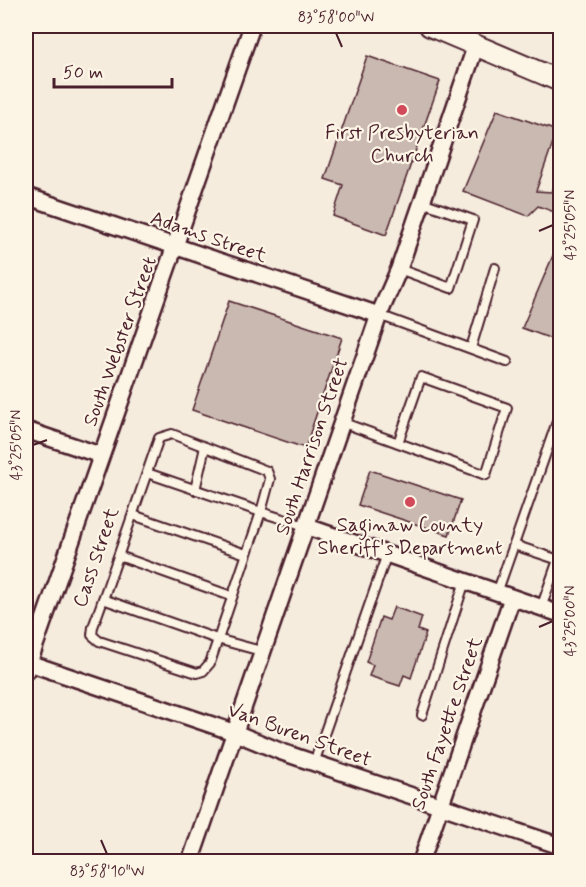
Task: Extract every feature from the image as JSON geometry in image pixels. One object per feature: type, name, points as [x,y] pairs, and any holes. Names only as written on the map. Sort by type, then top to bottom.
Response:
[{"type":"main road","points":[[430,26],[561,81]]},
{"type":"street","name":"South Webster Street","points":[[26,666],[252,26]]},
{"type":"street","name":"South Harrison Street","points":[[190,861],[341,422],[379,315],[399,269],[476,45]]},
{"type":"street","name":"Adams Street","points":[[26,196],[379,315]]},
{"type":"street","points":[[26,430],[100,455]]},
{"type":"street","points":[[305,526],[561,614]]},
{"type":"street","name":"South Fayette Street","points":[[421,861],[512,598]]},
{"type":"street","name":"Van Buren Street","points":[[26,666],[233,732],[314,763],[561,846]]},
{"type":"lane","points":[[399,269],[451,288],[473,220],[422,202]]},
{"type":"lane","points":[[471,348],[495,268]]},
{"type":"lane","points":[[379,315],[507,362]]},
{"type":"lane","points":[[341,422],[398,443],[486,475],[507,408],[421,377],[398,443]]},
{"type":"lane","points":[[497,593],[561,413]]},
{"type":"lane","name":"Cass Street","points":[[172,434],[205,447],[267,471],[270,480],[210,663],[203,671],[197,673],[99,641],[92,635],[159,438],[172,434]]},
{"type":"lane","points":[[195,490],[205,447]]},
{"type":"lane","points":[[147,473],[305,526]]},
{"type":"lane","points":[[133,515],[246,554]]},
{"type":"lane","points":[[514,545],[560,557],[541,608]]},
{"type":"lane","points":[[314,763],[387,554]]},
{"type":"lane","points":[[119,556],[231,597]]},
{"type":"lane","points":[[422,715],[465,581]]},
{"type":"lane","points":[[103,599],[218,639],[261,651]]},
{"type":"building","points":[[367,56],[440,81],[386,235],[333,216],[343,185],[325,179]]},
{"type":"building","points":[[497,110],[557,131],[536,191],[552,192],[560,169],[560,214],[538,206],[528,216],[463,191]]},
{"type":"building","points":[[560,239],[560,342],[522,328]]},
{"type":"building","points":[[229,301],[342,338],[305,448],[192,410]]},
{"type":"building","name":"Saginaw County Sheriff's Department","points":[[370,470],[461,500],[449,535],[358,505]]},
{"type":"building","points":[[394,607],[422,617],[418,630],[426,633],[411,678],[404,675],[400,686],[369,676],[373,665],[366,662],[381,617],[389,620]]},
{"type":"place","name":"First Presbyterian Church","points":[[402,110]]},
{"type":"place","name":"Saginaw County Sheriff's Department","points":[[410,502]]}]
